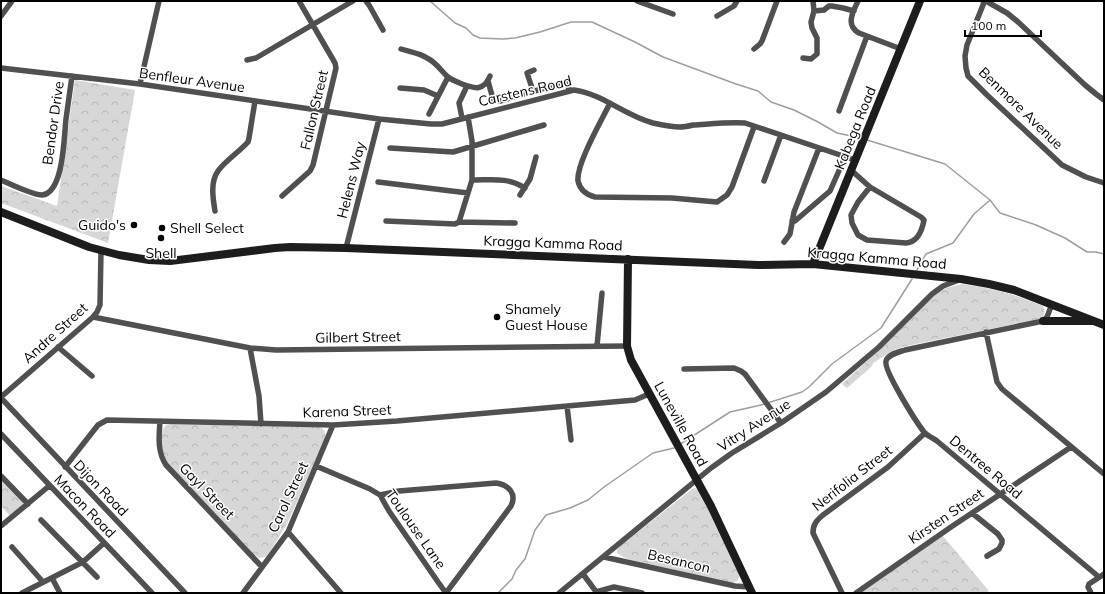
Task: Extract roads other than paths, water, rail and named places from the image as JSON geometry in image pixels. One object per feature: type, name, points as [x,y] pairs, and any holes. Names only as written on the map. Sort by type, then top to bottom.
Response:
[{"type":"main road","name":"Kabega Road","points":[[813,264],[920,1]]},
{"type":"main road","name":"Kragga Kamma Road","points":[[1,212],[101,251],[149,260],[203,257],[290,247],[758,265],[813,264],[961,279],[1002,286],[1104,324]]},
{"type":"main road","name":"Luneville Road","points":[[628,259],[627,346],[632,360],[649,394],[711,506],[750,590]]},
{"type":"main road","points":[[1043,320],[1096,321]]},
{"type":"street","points":[[1,16],[12,1]]},
{"type":"street","points":[[140,84],[159,1]]},
{"type":"street","name":"Fallon Street","points":[[282,196],[310,171],[313,165],[336,71],[336,65],[299,1]]},
{"type":"street","points":[[247,60],[256,58],[353,1]]},
{"type":"street","points":[[366,1],[383,30]]},
{"type":"street","points":[[637,1],[672,14]]},
{"type":"street","points":[[718,16],[734,6],[737,1]]},
{"type":"street","points":[[754,49],[762,41],[777,1]]},
{"type":"street","points":[[803,58],[811,59],[817,54],[817,38],[811,22],[814,11],[812,1]]},
{"type":"street","points":[[858,1],[851,22],[853,28],[867,36],[901,49]]},
{"type":"street","points":[[985,1],[1007,13],[1023,25],[1090,89],[1104,100]]},
{"type":"street","name":"Benmore Avenue","points":[[985,1],[967,45],[965,56],[968,76],[986,95],[1062,165],[1086,178],[1104,183]]},
{"type":"street","points":[[814,11],[824,10],[829,6],[832,6],[854,12]]},
{"type":"street","points":[[838,111],[867,36]]},
{"type":"street","points":[[401,49],[427,58],[440,67],[448,77],[467,86],[480,87],[485,84],[489,78],[492,99],[496,101],[566,82],[570,91]]},
{"type":"street","name":"Benfleur Avenue","points":[[1,68],[140,84],[379,119]]},
{"type":"street","points":[[533,92],[527,73],[534,70]]},
{"type":"street","name":"Bendor Drive","points":[[1,180],[35,194],[42,195],[50,192],[57,179],[61,163],[72,76]]},
{"type":"street","points":[[429,114],[448,77]]},
{"type":"street","points":[[459,222],[472,180],[471,134],[459,102],[467,86]]},
{"type":"street","points":[[400,88],[424,90],[438,96]]},
{"type":"street","name":"Carstens Road","points":[[379,119],[437,124],[574,90],[600,98],[641,119],[666,126],[681,127],[730,122],[745,123],[845,157],[856,158]]},
{"type":"street","points":[[215,211],[213,198],[216,176],[220,169],[248,142],[256,101]]},
{"type":"street","points":[[610,103],[591,140],[578,175],[581,189],[595,197],[672,198],[717,202],[727,195],[732,186],[754,126]]},
{"type":"street","name":"Helens Way","points":[[346,248],[379,119]]},
{"type":"street","points":[[390,148],[453,152],[544,125]]},
{"type":"street","points":[[764,181],[781,135]]},
{"type":"street","points":[[784,242],[790,234],[794,212],[819,148]]},
{"type":"street","points":[[520,195],[532,174],[536,157]]},
{"type":"street","points":[[792,221],[795,222],[830,191],[845,157]]},
{"type":"street","points":[[852,171],[870,187],[924,220],[917,239],[911,243],[867,240],[858,235],[852,223],[851,215],[858,202],[870,187]]},
{"type":"street","points":[[472,180],[504,180],[513,182],[525,188]]},
{"type":"street","points":[[378,182],[468,193]]},
{"type":"street","points":[[386,221],[455,224],[459,222],[515,223]]},
{"type":"street","name":"Andre Street","points":[[1,397],[97,312],[100,305],[101,251]]},
{"type":"street","name":"Vitry Avenue","points":[[559,593],[732,453],[781,423],[826,392],[879,347],[938,289],[961,279]]},
{"type":"street","points":[[597,346],[602,293]]},
{"type":"street","points":[[1052,304],[1043,320],[986,332],[997,382],[1010,397],[1104,474]]},
{"type":"street","name":"Gilbert Street","points":[[93,317],[250,348],[276,350],[627,346]]},
{"type":"street","name":"Dentree Road","points":[[986,332],[905,350],[890,356],[886,361],[890,377],[925,433],[937,441],[1102,576]]},
{"type":"street","points":[[58,347],[92,376]]},
{"type":"street","points":[[250,348],[259,396],[261,424]]},
{"type":"street","points":[[684,369],[739,369],[745,374],[781,423]]},
{"type":"street","name":"Karena Street","points":[[65,467],[98,425],[107,420],[333,425],[397,421],[635,400],[649,394]]},
{"type":"street","name":"Dijon Road","points":[[1,397],[65,467],[185,593]]},
{"type":"street","points":[[566,406],[571,440]]},
{"type":"street","name":"Gayl Street","points":[[160,421],[159,447],[162,460],[262,567]]},
{"type":"street","name":"Carol Street","points":[[243,593],[288,532],[333,425]]},
{"type":"street","name":"Nerifolia Street","points":[[842,593],[813,533],[814,524],[823,515],[888,467],[925,433]]},
{"type":"street","name":"Macon Road","points":[[1,434],[152,593]]},
{"type":"street","name":"Kirsten Street","points":[[856,593],[1071,447]]},
{"type":"street","name":"Toulouse Lane","points":[[316,466],[370,489],[380,495],[389,511],[446,593]]},
{"type":"street","points":[[1,476],[28,504]]},
{"type":"street","points":[[380,495],[399,491],[496,483],[503,484],[513,494],[513,503],[511,506],[446,593]]},
{"type":"street","points":[[1,526],[50,486]]},
{"type":"street","points":[[972,513],[998,534],[1002,540],[999,549],[987,556]]},
{"type":"street","points":[[41,520],[97,577]]},
{"type":"street","points":[[288,532],[341,593]]},
{"type":"street","points":[[22,593],[83,562],[104,543]]},
{"type":"street","points":[[12,547],[43,582]]},
{"type":"street","name":"Besancon","points":[[604,557],[750,590]]},
{"type":"street","points":[[583,574],[597,592],[614,586],[642,593]]},
{"type":"street","points":[[1090,593],[1088,587],[1089,584],[1102,576]]},
{"type":"street","points":[[52,578],[60,593]]},
{"type":"waterway","points":[[430,1],[455,23],[466,28],[473,35],[480,38],[515,38],[571,22],[592,22],[663,57],[758,91],[771,102],[794,110],[837,133],[861,138]]},
{"type":"waterway","points":[[867,140],[945,164],[990,200],[1000,213],[1036,225],[1065,238],[1087,252],[1104,254]]},
{"type":"waterway","points":[[917,270],[926,254],[953,243],[974,214],[990,200]]},
{"type":"waterway","points":[[682,443],[730,412],[761,405],[802,392],[832,364],[881,328],[912,279]]},
{"type":"waterway","points":[[498,593],[512,579],[516,570],[525,559],[535,530],[546,515],[570,508],[588,500],[653,453],[674,448]]},
{"type":"place","name":"Guido's","points":[[134,225]]},
{"type":"place","name":"Shell Select","points":[[162,228]]},
{"type":"place","name":"Shell","points":[[161,238]]},
{"type":"place","name":"Shamely Guest House","points":[[497,317]]}]
